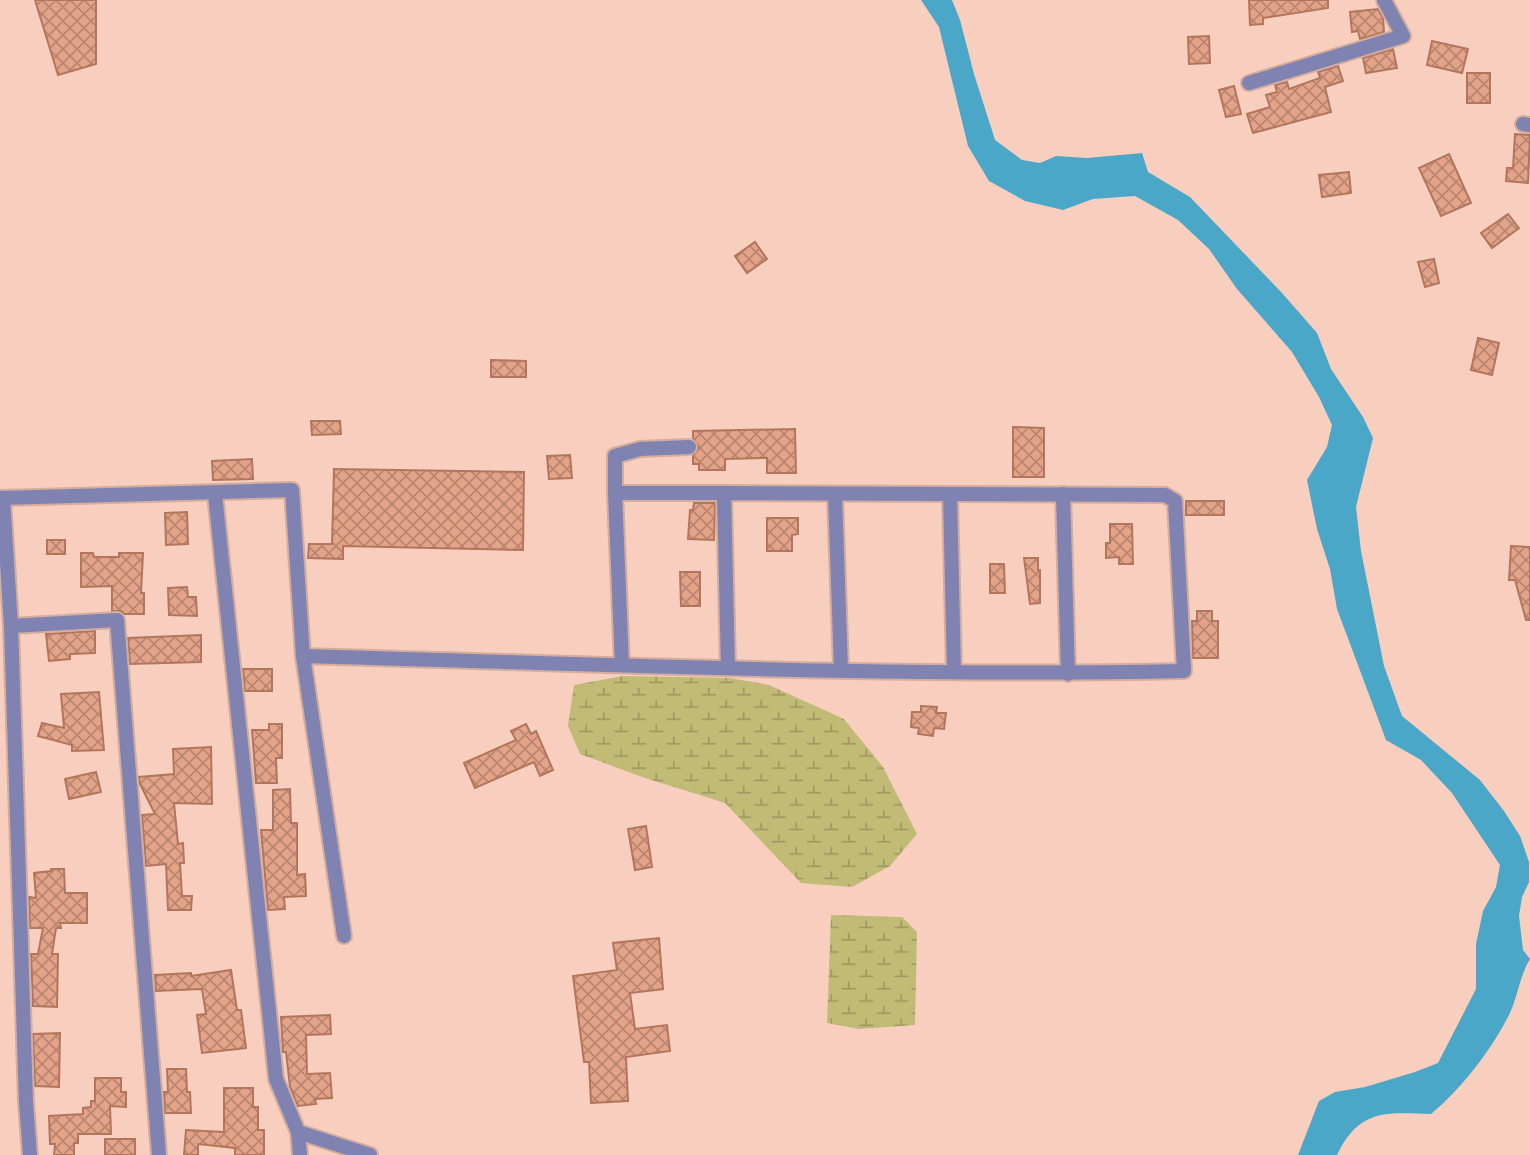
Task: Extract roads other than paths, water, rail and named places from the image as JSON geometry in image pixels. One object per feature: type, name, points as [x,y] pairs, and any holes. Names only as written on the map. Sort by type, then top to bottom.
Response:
[{"type":"street","points":[[1249,83],[1403,36],[1384,0]]},
{"type":"street","points":[[622,665],[615,456],[640,449],[689,447]]},
{"type":"street","points":[[30,1155],[26,1103],[11,626],[2,498],[292,490],[303,656],[344,936]]},
{"type":"street","points":[[215,494],[276,1079],[298,1132],[300,1155]]},
{"type":"street","points":[[303,656],[1068,674],[1184,671],[1175,500],[1165,495],[615,494]]},
{"type":"street","points":[[724,494],[728,668]]},
{"type":"street","points":[[1063,494],[1068,674]]},
{"type":"street","points":[[835,495],[841,670]]},
{"type":"street","points":[[950,495],[954,672]]},
{"type":"street","points":[[11,626],[117,620],[159,1155]]},
{"type":"street","points":[[298,1132],[370,1155]]},
{"type":"water","points":[[921,0],[952,0],[995,140],[1022,160],[1040,163],[1056,156],[1087,158],[1142,153],[1148,172],[1190,197],[1317,333],[1331,369],[1363,417],[1373,438],[1356,507],[1361,551],[1384,666],[1402,716],[1480,780],[1520,836],[1529,862],[1529,882],[1522,897],[1519,916],[1523,950],[1530,959],[1512,1008],[1501,1029],[1464,1081],[1431,1114],[1376,1116],[1355,1129],[1337,1155],[1298,1155],[1319,1101],[1335,1092],[1365,1087],[1438,1063],[1476,989],[1476,944],[1483,911],[1496,887],[1500,865],[1452,793],[1421,760],[1386,740],[1337,609],[1330,569],[1317,529],[1307,480],[1327,447],[1332,425],[1292,352],[1237,289],[1209,249],[1178,220],[1135,196],[1093,199],[1063,210],[1025,201],[989,181],[968,146],[939,27]]}]
